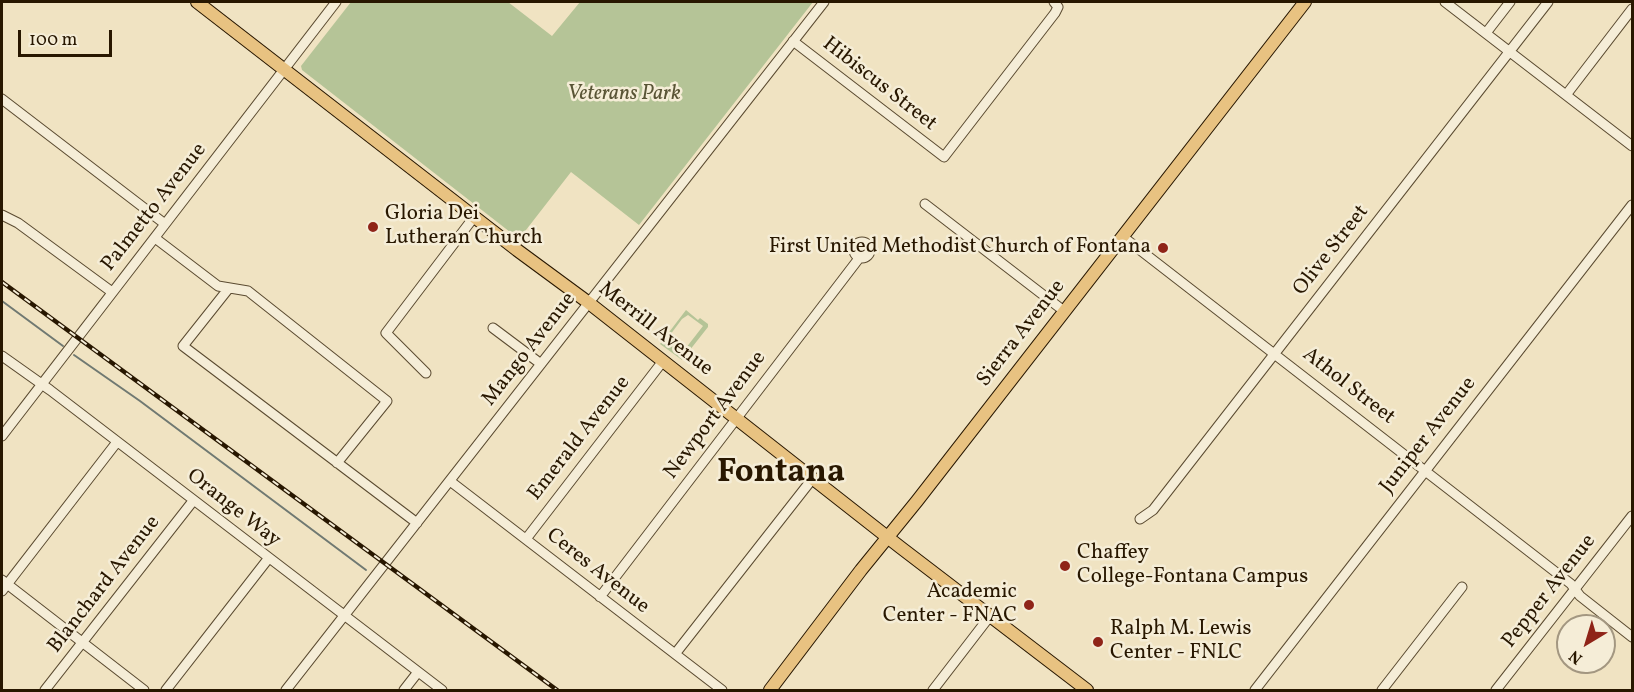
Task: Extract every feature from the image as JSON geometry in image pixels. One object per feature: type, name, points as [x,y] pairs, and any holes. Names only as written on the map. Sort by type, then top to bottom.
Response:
[{"type":"main road","name":"Merrill Avenue","points":[[196,2],[474,217],[590,303],[887,537],[1087,690]]},
{"type":"main road","name":"Sierra Avenue","points":[[770,690],[1305,2]]},
{"type":"street","name":"Palmetto Avenue","points":[[2,436],[336,2]]},
{"type":"street","name":"Mango Avenue","points":[[286,690],[824,2]]},
{"type":"street","points":[[1445,2],[1632,146]]},
{"type":"street","points":[[1486,33],[1510,2]]},
{"type":"street","name":"Olive Street","points":[[1140,519],[1153,510],[1548,2]]},
{"type":"street","name":"Hibiscus Street","points":[[793,41],[944,157],[1056,4]]},
{"type":"street","points":[[1566,95],[1632,9]]},
{"type":"street","points":[[2,99],[165,224]]},
{"type":"street","points":[[925,204],[1064,311]]},
{"type":"street","name":"Juniper Avenue","points":[[1255,690],[1632,205]]},
{"type":"street","points":[[2,214],[18,223],[112,292]]},
{"type":"street","points":[[426,373],[386,333],[474,217]]},
{"type":"street","name":"Athol Street","points":[[1122,236],[1571,584],[1575,590],[1632,637]]},
{"type":"street","points":[[155,238],[218,286],[248,291],[387,400],[337,463]]},
{"type":"street","name":"Newport Avenue","points":[[600,597],[860,257]]},
{"type":"street","points":[[229,288],[183,346],[417,523]]},
{"type":"street","points":[[493,328],[541,364]]},
{"type":"street","name":"Orange Way","points":[[2,356],[442,690]]},
{"type":"street","name":"Emerald Avenue","points":[[526,539],[663,361]]},
{"type":"street","points":[[117,442],[3,585],[144,690]]},
{"type":"street","points":[[675,654],[813,478]]},
{"type":"street","name":"Ceres Avenue","points":[[450,481],[722,690]]},
{"type":"street","name":"Blanchard Avenue","points":[[45,690],[193,501]]},
{"type":"street","name":"Pepper Avenue","points":[[1496,690],[1632,516]]},
{"type":"street","points":[[166,690],[268,559]]},
{"type":"street","points":[[1382,690],[1462,587]]},
{"type":"street","points":[[933,690],[990,616]]},
{"type":"street","points":[[404,690],[418,672]]},
{"type":"green space","name":"Veterans Park","points":[[351,2],[508,2],[552,36],[580,2],[813,2],[639,225],[571,172],[519,239],[302,70],[301,66]]},
{"type":"green space","points":[[686,310],[698,320],[700,318],[708,324],[682,360],[660,344]],"holes":[[[688,315],[703,326],[682,353],[674,348],[667,339],[682,319]]]},
{"type":"waterway","points":[[2,301],[63,346]]},
{"type":"waterway","points":[[74,355],[140,401],[366,570]]},
{"type":"railway","points":[[2,282],[557,690]]},
{"type":"place","name":"Gloria Dei Lutheran Church","points":[[373,227]]},
{"type":"place","name":"First United Methodist Church of Fontana","points":[[1163,248]]},
{"type":"place","name":"Chaffey College-Fontana Campus","points":[[1065,566]]},
{"type":"place","name":"Academic Center - FNAC","points":[[1029,605]]},
{"type":"place","name":"Ralph M. Lewis Center - FNLC","points":[[1098,642]]},
{"type":"district","name":"Fontana","points":[[781,475]]}]
